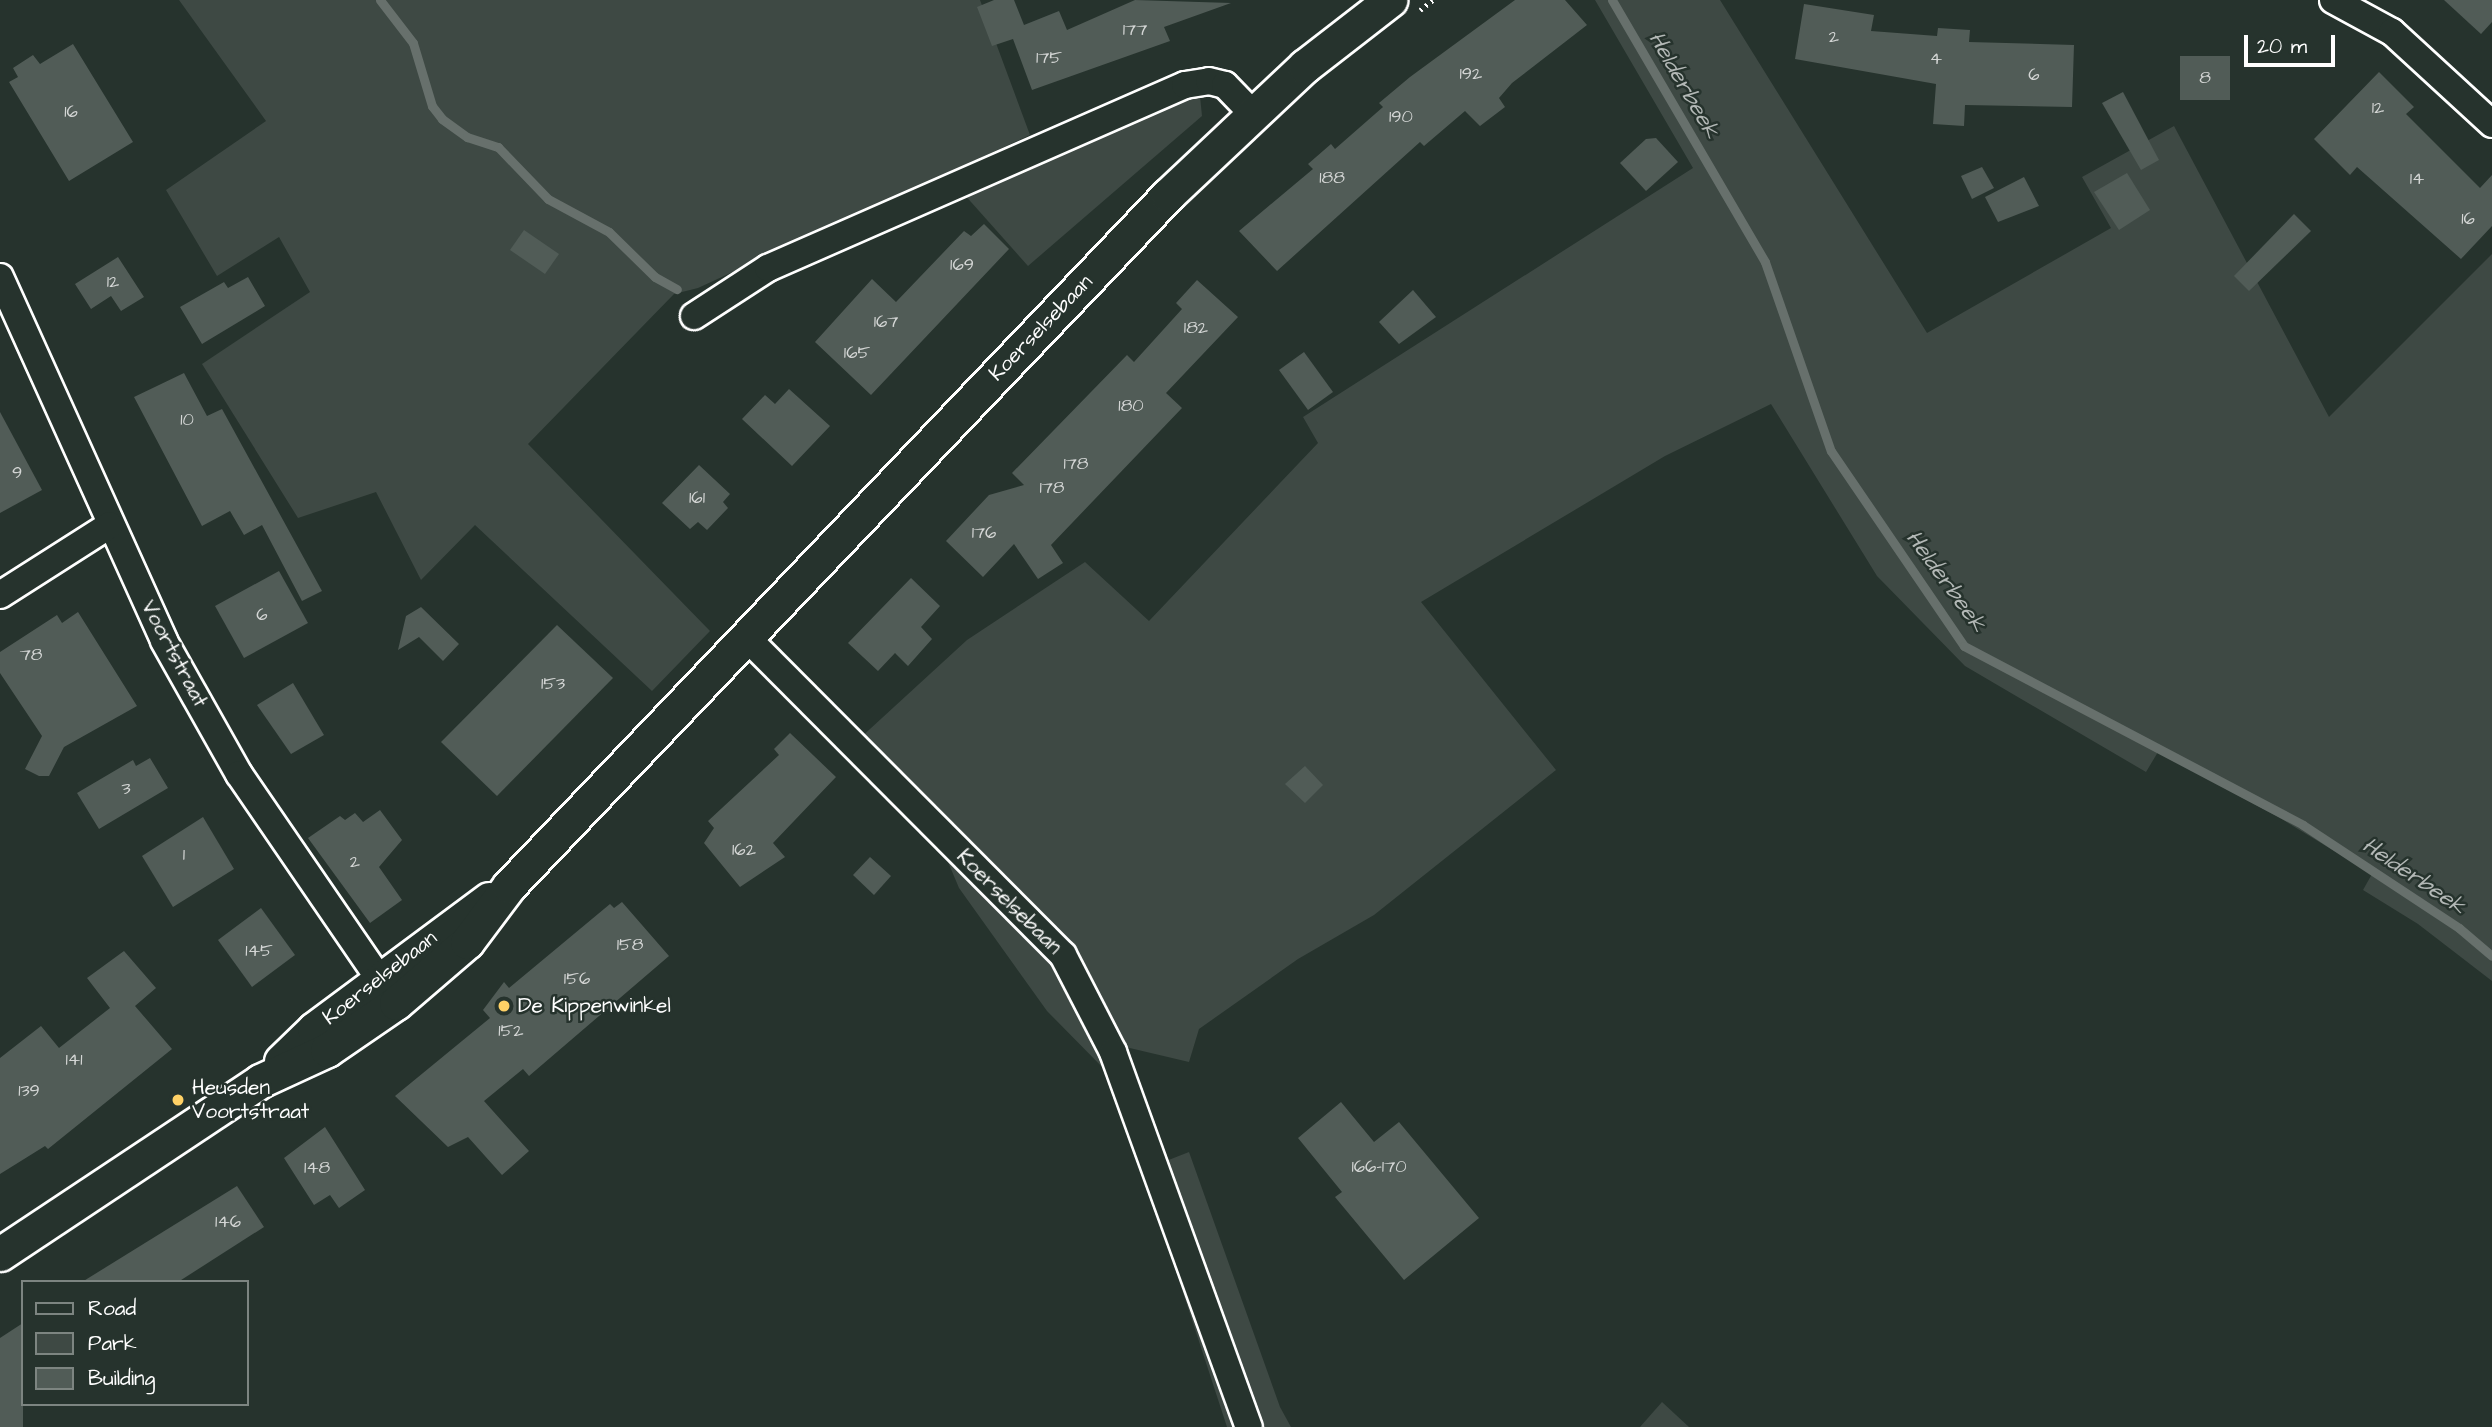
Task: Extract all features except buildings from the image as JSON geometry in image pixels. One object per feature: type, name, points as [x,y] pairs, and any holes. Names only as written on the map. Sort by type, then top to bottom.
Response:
[{"type":"street","name":"Koerselsebaan","points":[[0,1254],[260,1081],[327,1050],[388,991],[467,942],[509,886],[1168,195],[1254,115],[1390,0]]},
{"type":"street","points":[[2333,0],[2392,32],[2492,124]]},
{"type":"street","points":[[694,316],[768,268],[1185,85],[1209,81],[1225,85],[1254,115]]},
{"type":"street","name":"Voortstraat","points":[[0,277],[164,641],[239,774],[388,991]]},
{"type":"street","points":[[0,595],[110,524]]},
{"type":"street","name":"Koerselsebaan","points":[[746,637],[1063,955],[1113,1052],[1249,1427]]},
{"type":"green space","points":[[179,0],[980,0],[1030,135],[698,288],[674,294],[528,444],[710,631],[652,691],[475,525],[421,580],[376,492],[298,518],[202,364],[310,292],[279,237],[217,276],[166,190],[266,121]]},
{"type":"green space","points":[[1595,0],[1720,0],[1927,333],[2111,228],[2082,177],[2174,126],[2329,417],[2492,254],[2492,981],[2418,924],[2363,890],[2372,874],[2280,818],[2158,752],[2146,772],[1965,666],[1877,576],[1771,404],[1665,456],[1421,602],[1556,770],[1374,915],[1298,959],[1199,1029],[1189,1062],[1100,1041],[1111,1076],[1047,1011],[959,888],[940,843],[858,740],[967,640],[1085,562],[1149,621],[1318,443],[1303,417],[1693,168]]},
{"type":"green space","points":[[1200,96],[1202,116],[1028,266],[963,193],[1184,97]]},
{"type":"green space","points":[[1189,1152],[1280,1407],[1291,1427],[1227,1427],[1143,1170]]},
{"type":"green space","points":[[1662,1402],[1689,1427],[1640,1427]]},
{"type":"waterway","points":[[380,0],[413,43],[432,106],[442,119],[467,137],[498,147],[548,199],[609,232],[655,277],[677,289]]},
{"type":"waterway","name":"Helderbeek","points":[[1612,0],[1765,262],[1831,451],[1964,646],[2303,825],[2459,928],[2492,956]]},
{"type":"place","name":"De Kippenwinkel","points":[[504,1006]]},
{"type":"place","name":"Heusden Voortstraat","points":[[178,1100]]}]
